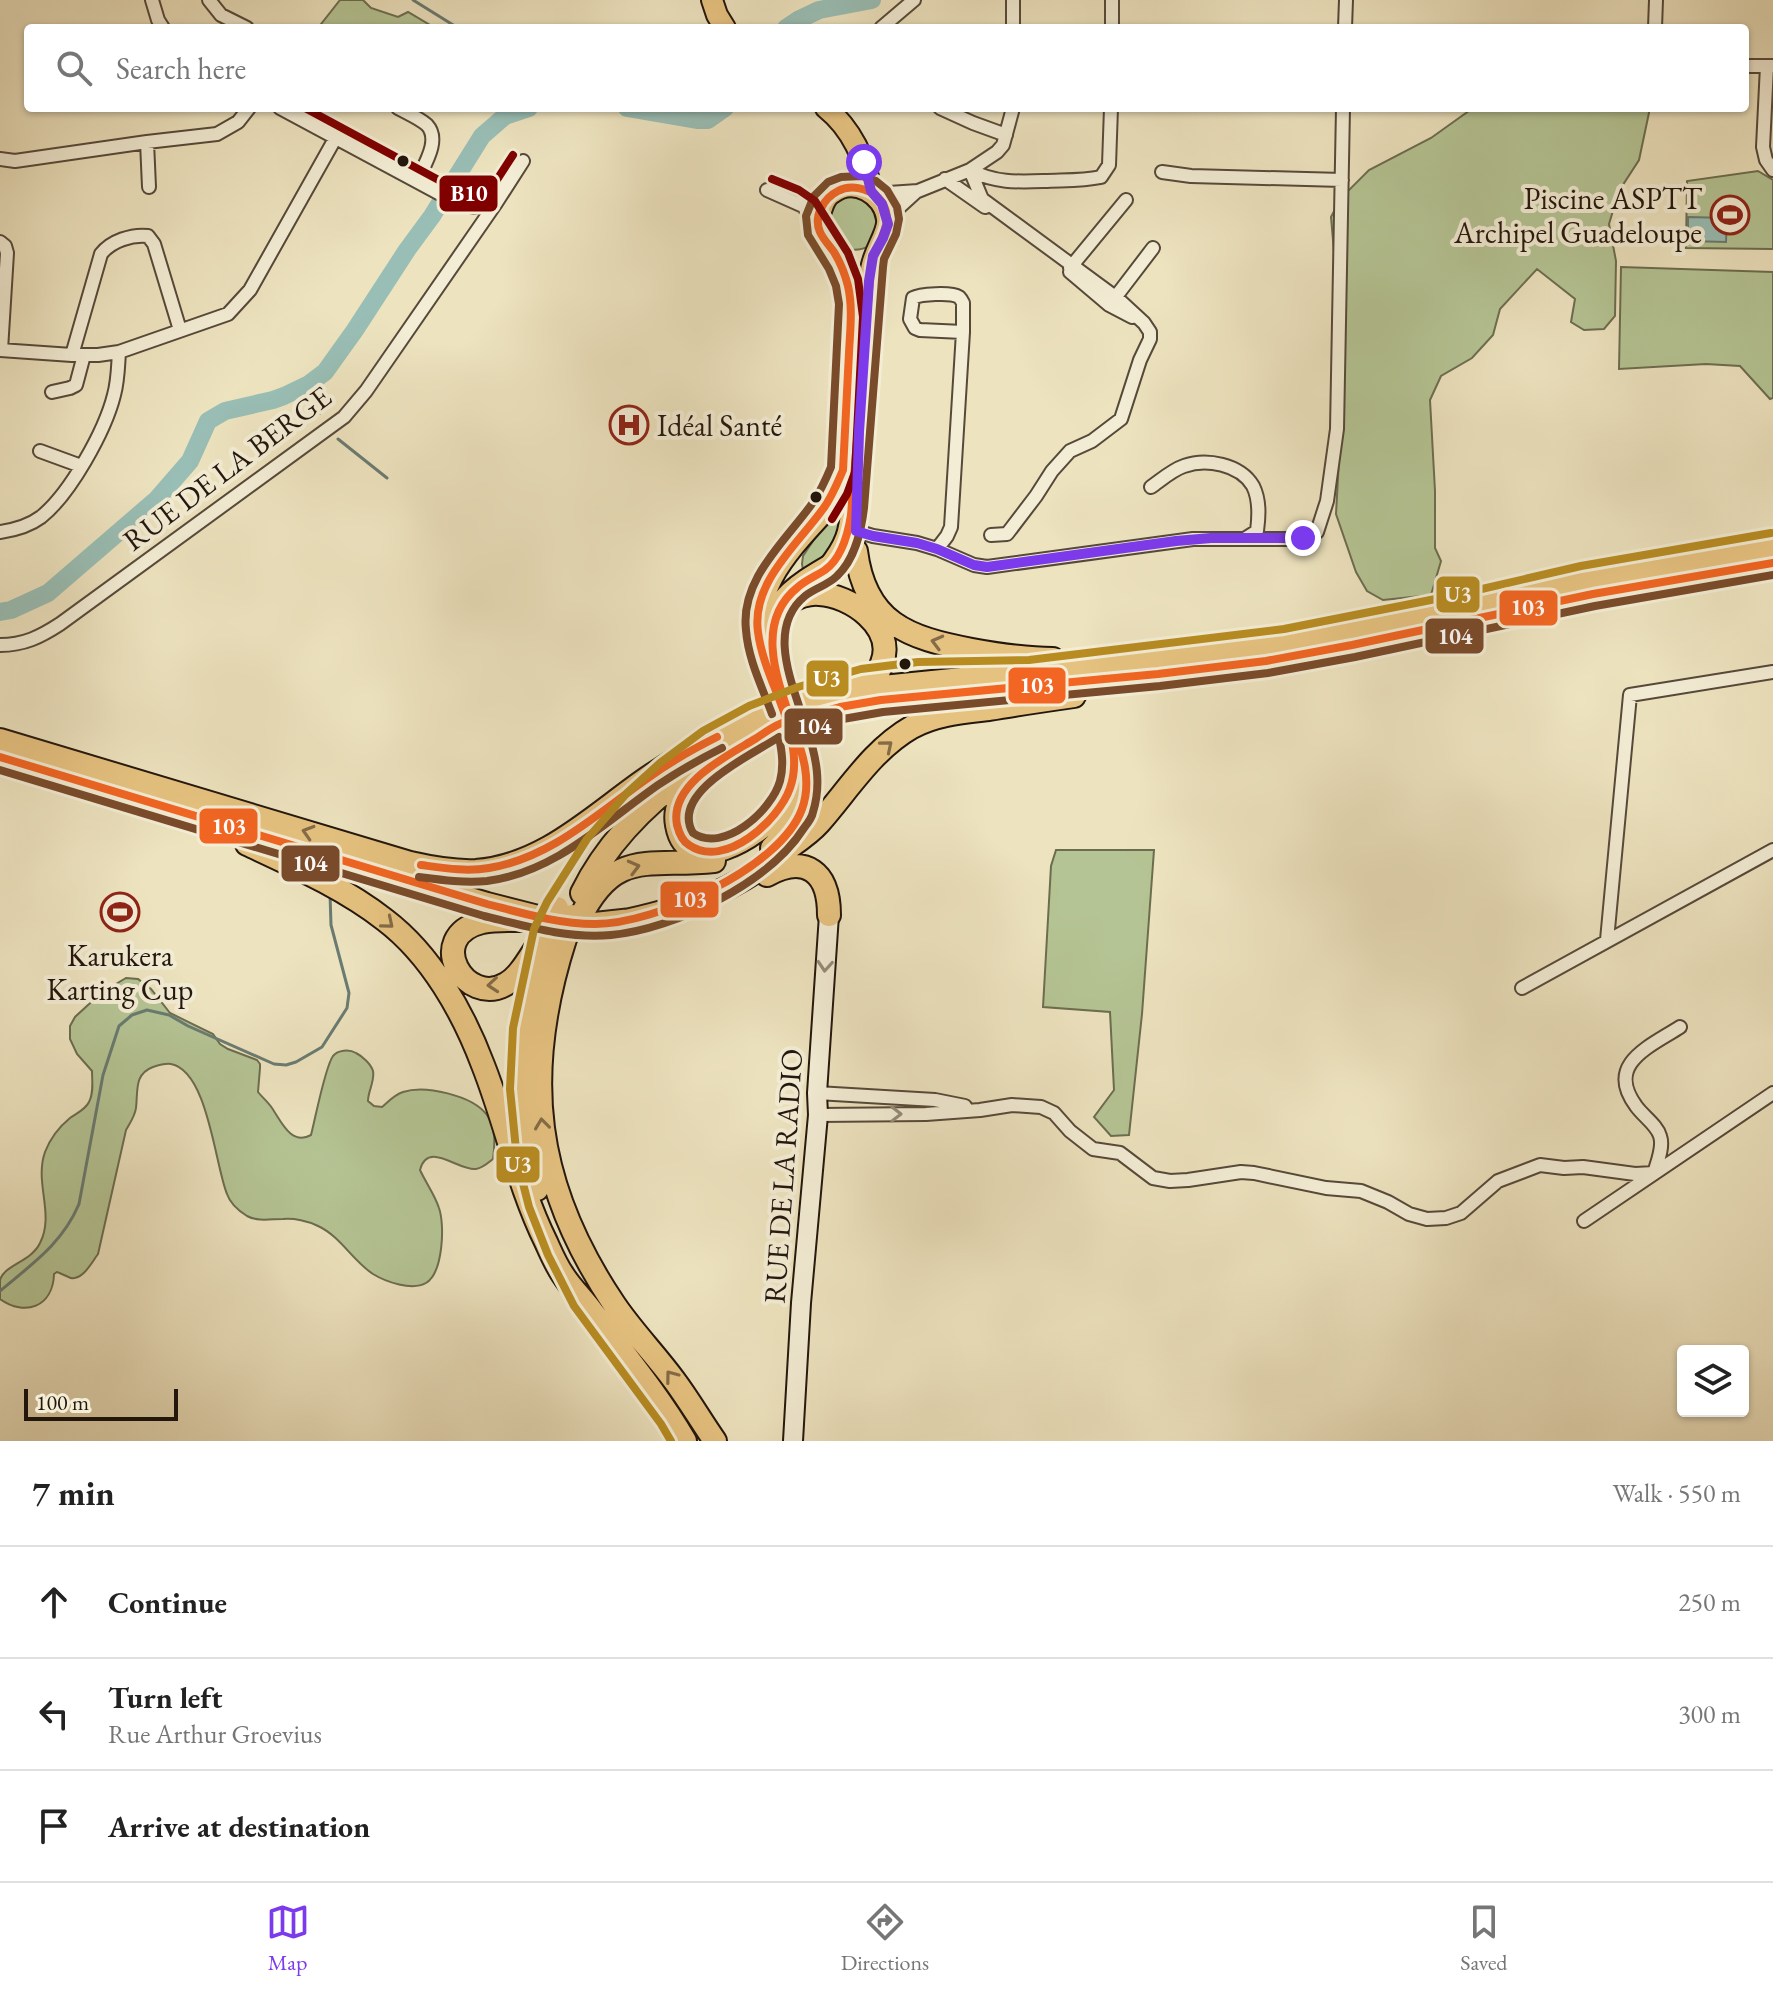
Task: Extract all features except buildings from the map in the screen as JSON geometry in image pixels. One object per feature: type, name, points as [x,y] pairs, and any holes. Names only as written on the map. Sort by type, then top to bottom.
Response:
[{"type":"highway","points":[[802,708],[874,676],[881,668],[885,655],[881,633],[866,614],[805,581],[797,570],[797,557],[822,513]]},
{"type":"highway","points":[[773,718],[689,787],[678,806],[676,821],[682,839],[690,846],[700,850],[721,850],[738,844],[780,810],[789,792],[796,757],[793,737],[760,644],[757,622],[773,573],[822,513]]},
{"type":"highway","points":[[626,921],[695,898],[747,869],[773,847],[796,820],[805,800],[807,772],[782,689],[771,629],[784,600],[805,581],[827,569],[856,541]]},
{"type":"highway","points":[[856,541],[859,573],[873,604],[901,629],[934,642],[1037,659],[1209,650]]},
{"type":"highway","points":[[0,738],[410,863],[477,871],[516,862],[548,849],[650,777],[709,741],[802,708],[883,687],[1286,641],[1459,607],[1583,578],[1773,545]]},
{"type":"highway","points":[[802,708],[1264,662],[1566,599],[1773,563]]},
{"type":"highway","points":[[776,614],[802,595],[820,594],[842,599]]},
{"type":"highway","points":[[626,921],[711,897],[778,858],[819,823],[879,752],[910,728],[927,720],[1312,663],[1399,644],[1479,619]]},
{"type":"highway","points":[[715,1441],[674,1380],[616,1308],[570,1227],[556,1191],[545,1148],[539,1080],[543,1025],[564,925],[602,858],[657,799],[685,775],[773,718]]},
{"type":"highway","points":[[584,1300],[559,1251],[540,1203],[529,1157],[522,1089],[525,1030],[585,863],[636,801],[709,741]]},
{"type":"highway","points":[[564,925],[602,882],[628,867],[651,863],[715,861],[745,852],[769,833],[794,799],[803,771],[802,749]]},
{"type":"highway","points":[[0,757],[564,925],[666,915],[696,907],[737,891],[781,868],[795,865],[808,868],[820,876],[827,890],[829,915]]},
{"type":"highway","points":[[173,810],[274,856],[356,900],[388,922],[414,947],[436,975],[483,1063],[515,1167],[546,1242],[564,1276],[671,1417],[685,1441]]},
{"type":"main road","points":[[712,0],[723,24]]},
{"type":"main road","points":[[831,112],[838,118],[864,162],[872,192],[882,204],[888,224],[883,238],[871,251],[852,255],[832,249]]},
{"type":"main road","points":[[838,189],[849,166],[851,139]]},
{"type":"main road","points":[[822,513],[843,470],[851,316],[848,283],[818,226],[819,214],[829,195],[838,189],[851,187],[872,192]]},
{"type":"main road","points":[[827,569],[840,550],[849,528],[869,281],[878,244]]},
{"type":"main road","points":[[856,541],[859,432]]},
{"type":"street","points":[[152,0],[160,24]]},
{"type":"street","points":[[209,0],[221,15],[239,24]]},
{"type":"street","points":[[886,24],[914,0]]},
{"type":"street","points":[[1013,0],[1013,24]]},
{"type":"street","points":[[1112,0],[1112,24]]},
{"type":"street","points":[[1345,24],[1346,0]]},
{"type":"street","points":[[1655,24],[1656,0]]},
{"type":"street","points":[[1749,66],[1770,66],[1763,147],[1766,160],[1773,170]]},
{"type":"street","points":[[0,159],[15,161],[217,134],[238,122],[246,112]]},
{"type":"street","points":[[288,112],[455,202],[474,207],[496,203]]},
{"type":"street","points":[[405,112],[429,127],[432,136],[432,148],[417,181]]},
{"type":"street","points":[[949,112],[1006,135]]},
{"type":"street","points":[[888,224],[894,212],[918,191],[970,170],[997,152],[1003,145],[1012,112]]},
{"type":"street","points":[[970,170],[989,179],[1013,182],[1101,177],[1109,165],[1111,112]]},
{"type":"street","points":[[856,541],[908,540],[987,567],[1176,541],[1211,538],[1296,539],[1312,535],[1319,528],[1327,501],[1337,429],[1343,112]]},
{"type":"street","points":[[0,242],[7,253],[0,350],[78,355],[119,352],[228,314],[250,290],[336,137]]},
{"type":"street","points":[[147,142],[149,187]]},
{"type":"street","name":"RUE DE LA BERGE","points":[[0,645],[33,640],[60,624],[344,417],[366,391],[523,161]]},
{"type":"street","points":[[970,170],[982,199],[1144,323],[1150,332],[1121,419],[1092,441],[1070,451],[1007,534],[991,535]]},
{"type":"street","points":[[1162,172],[1191,176],[1342,180]]},
{"type":"street","points":[[945,179],[1070,268]]},
{"type":"street","points":[[767,190],[803,206],[818,226]]},
{"type":"street","points":[[872,192],[918,191]]},
{"type":"street","points":[[1070,268],[1126,200]]},
{"type":"street","points":[[52,392],[76,385],[78,355],[101,254],[112,244],[138,235],[148,236],[154,244],[180,330]]},
{"type":"street","points":[[1112,301],[1153,248]]},
{"type":"street","points":[[937,549],[951,527],[963,332],[964,311],[961,299],[953,295],[920,295],[913,298],[910,319],[915,328],[963,332]]},
{"type":"street","points":[[0,532],[25,526],[40,518],[59,499],[81,466],[104,425],[114,395],[119,352]]},
{"type":"street","points":[[40,451],[81,466]]},
{"type":"street","points":[[1151,487],[1180,467],[1192,464],[1216,463],[1240,472],[1253,487],[1259,510],[1257,531],[1246,538]]},
{"type":"street","points":[[1607,940],[1630,695],[1773,672]]},
{"type":"street","points":[[1522,988],[1773,850]]},
{"type":"street","name":"RUE DE LA RADIO","points":[[793,1441],[801,1303],[818,1115],[829,915]]},
{"type":"street","points":[[1654,1173],[1661,1137],[1629,1096],[1625,1073],[1636,1057],[1680,1027]]},
{"type":"street","points":[[817,1093],[935,1100],[980,1110]]},
{"type":"street","points":[[1584,1221],[1773,1093]]},
{"type":"street","points":[[818,1115],[926,1114],[1012,1105],[1041,1107],[1054,1113],[1093,1149],[1120,1153],[1153,1178],[1170,1181],[1254,1173],[1326,1188],[1361,1191],[1409,1214],[1427,1219],[1461,1213],[1498,1181],[1540,1165],[1654,1173]]},
{"type":"green space","points":[[340,0],[363,0],[371,8],[398,17],[408,12],[428,24],[321,24]]},
{"type":"green space","points":[[1467,112],[1649,112],[1639,160],[1619,191],[1609,224],[1616,261],[1615,316],[1604,329],[1584,330],[1571,322],[1575,299],[1537,269],[1500,309],[1493,335],[1472,358],[1441,376],[1430,400],[1435,548],[1441,561],[1431,595],[1383,600],[1367,591],[1356,572],[1336,514],[1344,367],[1331,217],[1341,198],[1369,170],[1431,138]]},
{"type":"green space","name":"Piscine ASPTT Archipel Guadeloupe","points":[[1758,171],[1773,180],[1773,249],[1686,248],[1687,181]]},
{"type":"green space","points":[[839,196],[866,196],[882,218],[873,242],[863,249],[843,248],[829,236],[826,210]]},
{"type":"green space","points":[[1621,267],[1773,272],[1773,398],[1770,399],[1740,366],[1706,364],[1619,369]]},
{"type":"green space","points":[[845,493],[836,554],[803,570],[803,556]]},
{"type":"green space","points":[[1056,850],[1154,850],[1129,1135],[1111,1136],[1094,1117],[1114,1090],[1110,1012],[1043,1007],[1051,866]]},
{"type":"green space","points":[[126,978],[138,979],[151,989],[170,1013],[213,1034],[228,1049],[257,1060],[260,1064],[258,1092],[292,1135],[304,1138],[311,1135],[330,1062],[335,1054],[344,1051],[358,1054],[372,1068],[368,1101],[374,1106],[382,1107],[403,1092],[423,1090],[448,1093],[480,1108],[492,1125],[493,1159],[476,1169],[430,1157],[420,1170],[441,1216],[441,1248],[432,1278],[414,1286],[392,1282],[366,1269],[333,1236],[318,1226],[296,1219],[256,1219],[241,1212],[227,1194],[208,1121],[194,1083],[184,1070],[166,1064],[147,1070],[140,1079],[135,1111],[126,1130],[98,1254],[90,1266],[75,1278],[57,1272],[54,1274],[49,1294],[36,1306],[19,1307],[0,1299],[3,1275],[36,1249],[44,1232],[42,1164],[47,1147],[62,1125],[85,1107],[92,1095],[92,1071],[77,1054],[70,1039],[70,1026],[75,1017],[101,993]]},
{"type":"water","points":[[1688,217],[1727,218],[1726,242],[1688,241]]},
{"type":"waterway","points":[[413,0],[452,24]]},
{"type":"waterway","points":[[792,24],[819,10],[872,0]]},
{"type":"waterway","points":[[0,612],[48,593],[157,499],[190,461],[208,421],[225,411],[284,396],[325,372],[432,216],[482,136],[505,116],[517,112]]},
{"type":"waterway","points":[[650,112],[697,120],[708,120],[719,112]]},
{"type":"waterway","points":[[309,384],[320,413]]},
{"type":"waterway","points":[[338,439],[387,478]]},
{"type":"waterway","points":[[0,1291],[55,1242],[79,1204],[103,1075],[119,1026],[132,1015],[147,1010],[169,1015],[274,1064],[296,1062],[322,1047],[347,1008],[349,993],[331,925],[330,894]]},
{"type":"transit line","name":"B10","points":[[312,112],[459,191],[474,195],[489,192],[513,155]]},
{"type":"transit line","name":"104","points":[[772,714],[747,641],[746,611],[750,593],[768,561],[814,501],[831,467],[839,304],[829,269],[808,235],[806,216],[814,196],[828,182],[841,177],[862,176],[876,181],[887,190],[897,207],[899,219],[896,234],[884,259],[864,508],[859,536],[843,569],[794,607],[785,634],[787,663],[799,706]]},
{"type":"transit line","name":"B10","points":[[772,179],[799,190],[815,201],[848,253],[858,279],[863,317],[855,472],[847,494],[832,519]]},
{"type":"transit line","name":"103","points":[[787,721],[763,655],[758,614],[769,581],[826,504],[843,470],[850,303],[842,268],[821,235],[818,220],[821,208],[833,194],[845,188],[856,188],[877,197],[886,210],[887,219],[871,266],[851,515],[846,538],[836,559],[798,587],[777,616],[773,633],[775,668],[791,720]]},
{"type":"transit line","name":"U3","points":[[671,1441],[574,1306],[548,1255],[529,1207],[517,1160],[510,1089],[513,1028],[534,929],[547,902],[587,839],[627,793],[660,763],[703,731],[749,706],[798,687],[861,669],[918,662],[1029,660],[1284,629],[1456,595],[1581,566],[1771,533]]},
{"type":"transit line","name":"103","points":[[791,720],[881,700],[1266,661],[1593,594],[1773,563]]},
{"type":"transit line","name":"104","points":[[0,770],[484,916],[563,933],[611,935],[663,923],[718,900],[768,867],[788,848],[810,820],[816,801],[817,770],[807,728],[883,712],[1268,673],[1595,606],[1773,575]]},
{"type":"transit line","name":"103","points":[[0,757],[487,904],[554,920],[595,924],[620,922],[681,903],[743,872],[769,852],[789,831],[805,798],[806,775],[791,720]]},
{"type":"transit line","name":"103","points":[[787,721],[793,746],[794,771],[790,788],[775,814],[749,838],[734,846],[703,851],[687,843],[677,825],[677,810],[691,784],[716,763],[787,721]]},
{"type":"transit line","name":"103","points":[[421,865],[480,869],[533,855],[573,832],[665,767],[717,737]]},
{"type":"transit line","name":"104","points":[[779,737],[782,759],[780,781],[757,816],[745,826],[719,838],[705,838],[693,833],[689,818],[693,803],[703,789],[734,764],[779,737]]},
{"type":"transit line","name":"104","points":[[419,877],[487,881],[535,868],[578,844],[666,780],[722,748]]},
{"type":"place","name":"Piscine ASPTT Archipel Guadeloupe","points":[[1730,215]]},
{"type":"place","name":"Idéal Santé","points":[[629,425]]},
{"type":"place","name":"Karukera Karting Cup","points":[[120,912]]},
{"type":"route","points":[[864,162],[871,191],[882,204],[888,224],[873,256],[869,281],[856,531],[917,543],[980,567],[1023,564],[1176,541],[1303,538]]}]
